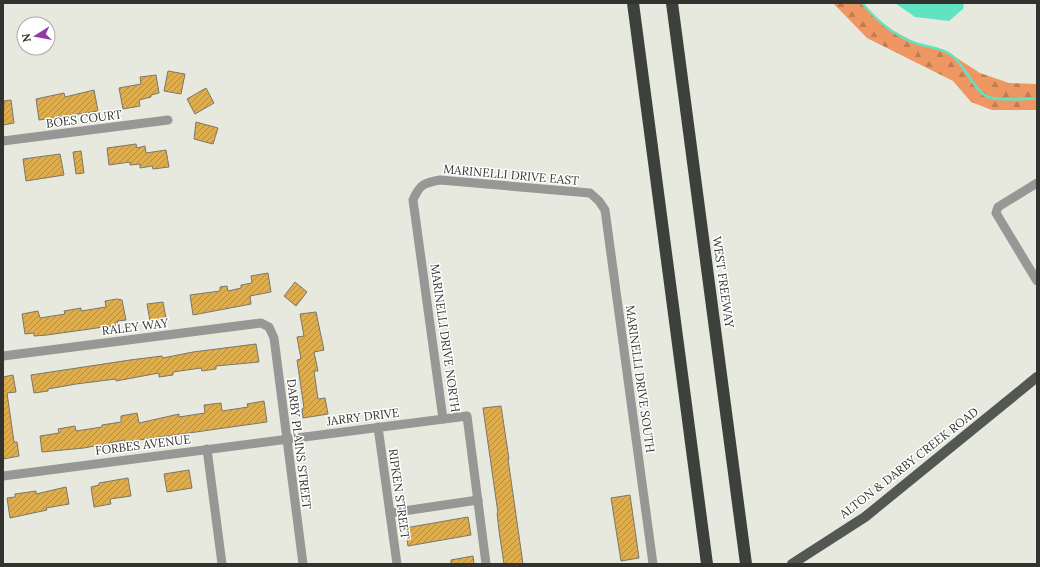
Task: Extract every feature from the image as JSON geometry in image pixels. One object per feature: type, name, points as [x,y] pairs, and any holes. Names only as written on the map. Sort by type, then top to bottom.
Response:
[{"type":"highway","points":[[633,3],[707,564]]},
{"type":"highway","name":"WEST FREEWAY","points":[[672,3],[746,564]]},
{"type":"main road","name":"ALTON & DARBY CREEK ROAD","points":[[792,564],[865,517],[1037,377]]},
{"type":"street","name":"BOES COURT","points":[[3,141],[168,120]]},
{"type":"street","name":"MARINELLI DRIVE EAST","points":[[419,188],[427,182],[440,180],[590,193],[600,201]]},
{"type":"street","points":[[1037,183],[998,207],[996,213],[1037,281]]},
{"type":"street","name":"MARINELLI DRIVE NORTH","points":[[419,188],[413,200],[443,419],[467,416],[486,564]]},
{"type":"street","name":"MARINELLI DRIVE SOUTH","points":[[600,201],[605,210],[653,563]]},
{"type":"street","name":"RALEY WAY","points":[[3,356],[261,324],[269,327]]},
{"type":"street","name":"DARBY PLAINS STREET","points":[[269,327],[274,338],[303,564]]},
{"type":"street","name":"JARRY DRIVE","points":[[286,439],[443,419]]},
{"type":"street","name":"RIPKEN STREET","points":[[378,427],[397,564]]},
{"type":"street","name":"FORBES AVENUE","points":[[3,476],[286,439]]},
{"type":"street","points":[[207,449],[222,564]]},
{"type":"street","points":[[390,513],[478,500]]},
{"type":"green space","points":[[833,3],[862,3],[875,18],[888,28],[916,43],[949,53],[980,73],[1009,83],[1037,84],[1037,110],[992,110],[971,102],[953,81],[867,38]]},
{"type":"shaded area","points":[[895,3],[964,3],[963,9],[949,21],[915,17]]},
{"type":"building","points":[[168,71],[185,74],[181,94],[164,91]]},
{"type":"building","points":[[156,75],[159,93],[139,100],[140,106],[123,109],[119,88],[141,84],[140,77]]},
{"type":"building","points":[[206,88],[214,103],[195,114],[187,99]]},
{"type":"building","points":[[94,90],[98,111],[39,120],[36,99],[64,93],[65,97]]},
{"type":"building","points":[[11,100],[14,123],[3,125],[4,101]]},
{"type":"building","points":[[196,122],[218,128],[213,144],[194,139]]},
{"type":"building","points":[[136,144],[137,148],[145,146],[146,153],[166,150],[169,167],[153,169],[152,166],[140,168],[140,164],[130,165],[130,162],[109,165],[107,148]]},
{"type":"building","points":[[81,151],[84,173],[76,174],[73,152]]},
{"type":"building","points":[[60,154],[64,175],[26,181],[23,159]]},
{"type":"building","points":[[268,273],[271,292],[250,296],[251,304],[193,315],[190,295],[220,291],[220,287],[227,286],[228,291],[241,288],[241,285],[252,283],[251,276]]},
{"type":"building","points":[[295,282],[307,292],[296,306],[284,296]]},
{"type":"building","points":[[117,299],[122,300],[126,320],[117,321],[118,325],[47,335],[34,336],[34,333],[25,334],[22,314],[38,311],[40,318],[65,314],[64,311],[81,308],[81,311],[106,307],[105,301]]},
{"type":"building","points":[[163,302],[166,318],[150,321],[147,304]]},
{"type":"building","points":[[316,312],[324,350],[314,352],[318,371],[314,371],[318,399],[325,398],[328,414],[303,418],[302,409],[304,408],[297,360],[301,359],[297,337],[304,336],[300,314]]},
{"type":"building","points":[[256,344],[259,362],[216,366],[216,369],[202,371],[201,368],[173,372],[173,375],[159,377],[159,373],[116,381],[116,379],[76,384],[34,393],[31,375],[130,360],[162,356],[163,358],[193,352]]},
{"type":"building","points":[[13,375],[16,392],[7,393],[14,442],[17,442],[19,456],[3,459],[3,377]]},
{"type":"building","points":[[264,401],[267,422],[125,442],[124,440],[84,448],[42,452],[40,436],[59,433],[58,429],[75,426],[76,431],[102,427],[102,425],[121,422],[121,416],[137,413],[139,423],[179,414],[179,417],[205,413],[204,405],[221,403],[222,411],[248,407],[247,404]]},
{"type":"building","points":[[501,406],[523,564],[504,564],[499,531],[498,513],[483,408]]},
{"type":"building","points":[[189,470],[192,488],[167,492],[164,474]]},
{"type":"building","points":[[128,478],[131,496],[110,499],[111,504],[94,507],[91,487],[99,485],[99,483]]},
{"type":"building","points":[[66,487],[69,504],[46,508],[47,510],[10,518],[7,498],[15,497],[15,494],[36,491],[36,494]]},
{"type":"building","points":[[630,495],[639,558],[621,561],[611,498]]},
{"type":"building","points":[[468,517],[471,535],[408,546],[405,528]]},
{"type":"building","points":[[473,556],[474,564],[451,564],[451,560]]},
{"type":"waterway","points":[[862,3],[880,22],[902,37],[918,44],[939,49],[950,54],[960,64],[978,89],[988,97],[1006,100],[1037,99]]}]
